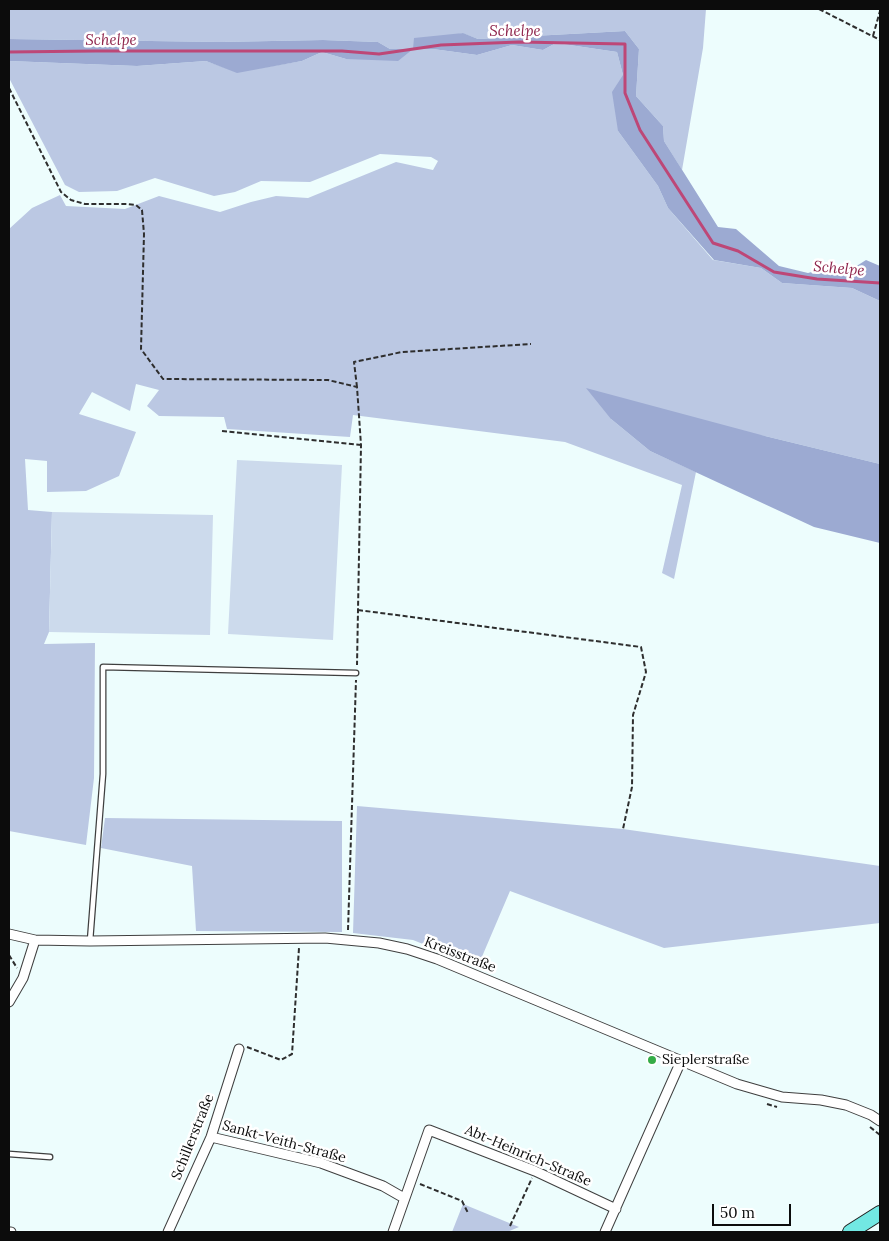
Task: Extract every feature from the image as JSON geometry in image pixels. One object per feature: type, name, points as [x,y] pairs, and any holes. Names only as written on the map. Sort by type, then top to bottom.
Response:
[{"type":"main road","points":[[850,1232],[880,1213]]},
{"type":"main road","points":[[857,1232],[880,1223]]},
{"type":"street","name":"Kreisstraße","points":[[9,934],[35,940],[90,941],[299,938],[348,940],[407,949],[437,959],[681,1061],[758,1091],[782,1097],[834,1102],[862,1110],[879,1120]]},
{"type":"street","points":[[9,1002],[23,978],[35,940]]},
{"type":"street","name":"Schillerstraße","points":[[168,1232],[211,1137],[239,1049]]},
{"type":"street","points":[[605,1232],[681,1061]]},
{"type":"street","name":"Abt-Heinrich-Straße","points":[[411,1180],[429,1130],[535,1171],[616,1209]]},
{"type":"street","name":"Sankt-Veith-Straße","points":[[211,1137],[321,1164],[383,1186],[404,1198]]},
{"type":"street","points":[[393,1232],[411,1180]]},
{"type":"lane","points":[[90,941],[103,774],[102,666],[356,673]]},
{"type":"lane","points":[[9,1154],[50,1157]]},
{"type":"path","points":[[819,9],[880,40]]},
{"type":"path","points":[[873,36],[880,10]]},
{"type":"path","points":[[9,88],[61,192],[71,200],[85,204],[127,204],[136,205],[142,210],[144,234],[142,349],[163,380],[328,380],[357,386]]},
{"type":"path","points":[[348,940],[361,445],[354,362],[402,352],[531,344]]},
{"type":"path","points":[[222,431],[361,445]]},
{"type":"path","points":[[358,610],[641,647],[646,672],[633,715],[632,787],[623,830]]},
{"type":"path","points":[[239,1049],[243,1045],[281,1060],[292,1054],[299,938]]},
{"type":"path","points":[[510,1226],[535,1171]]},
{"type":"path","points":[[411,1180],[462,1201],[468,1213]]},
{"type":"shaded area","points":[[9,9],[706,9],[703,48],[682,170],[664,141],[663,126],[636,96],[639,49],[625,31],[478,39],[462,33],[413,49],[433,49],[477,55],[512,45],[543,50],[556,43],[617,52],[623,75],[618,131],[658,186],[668,208],[713,260],[761,268],[782,283],[852,288],[880,301],[880,464],[765,436],[611,419],[650,451],[696,472],[674,579],[662,573],[682,485],[565,442],[353,415],[350,437],[227,429],[224,417],[159,416],[147,406],[159,390],[136,384],[130,411],[92,392],[79,414],[136,432],[119,476],[86,491],[47,492],[47,461],[25,459],[28,510],[52,512],[49,632],[44,644],[95,643],[94,778],[86,845],[9,831],[9,229],[32,208],[60,195],[66,206],[125,209],[159,196],[220,212],[276,196],[308,198],[396,162],[433,170],[438,161],[431,157],[380,154],[310,182],[261,181],[235,192],[214,196],[155,178],[117,191],[79,192],[65,185],[9,78],[9,61],[137,66],[206,61],[237,72],[302,61],[322,52],[346,59],[390,49],[378,42],[323,40],[221,42],[9,39]]},
{"type":"shaded area","points":[[625,31],[639,49],[636,96],[663,126],[664,141],[718,227],[736,229],[779,266],[808,273],[826,268],[841,276],[866,260],[880,266],[880,301],[852,288],[782,283],[761,268],[714,260],[668,208],[658,186],[618,131],[612,92],[623,75],[617,52],[556,43],[543,50],[512,45],[477,55],[433,49],[413,49],[414,38],[463,33],[478,39]]},
{"type":"shaded area","points":[[9,39],[221,42],[323,40],[378,42],[390,49],[413,49],[398,61],[346,59],[322,52],[302,61],[237,73],[206,61],[137,66],[9,61]]},
{"type":"shaded area","points":[[586,388],[765,436],[880,464],[880,543],[814,527],[650,451],[611,419]]},
{"type":"shaded area","points":[[237,460],[342,465],[333,640],[228,634]]},
{"type":"shaded area","points":[[52,512],[213,515],[210,635],[49,632]]},
{"type":"shaded area","points":[[357,806],[623,829],[880,866],[880,923],[664,948],[510,891],[478,966],[413,940],[353,933]]},
{"type":"shaded area","points":[[105,818],[342,821],[342,932],[196,931],[192,866],[101,848]]},
{"type":"shaded area","points":[[463,1204],[519,1227],[507,1232],[452,1232]]},
{"type":"waterway","name":"Schelpe","points":[[9,52],[342,51],[379,54],[441,45],[519,42],[625,44],[625,93],[640,130],[713,243],[738,251],[774,272],[817,279],[880,283]]},
{"type":"place","name":"Sieplerstraße","points":[[652,1060]]}]
